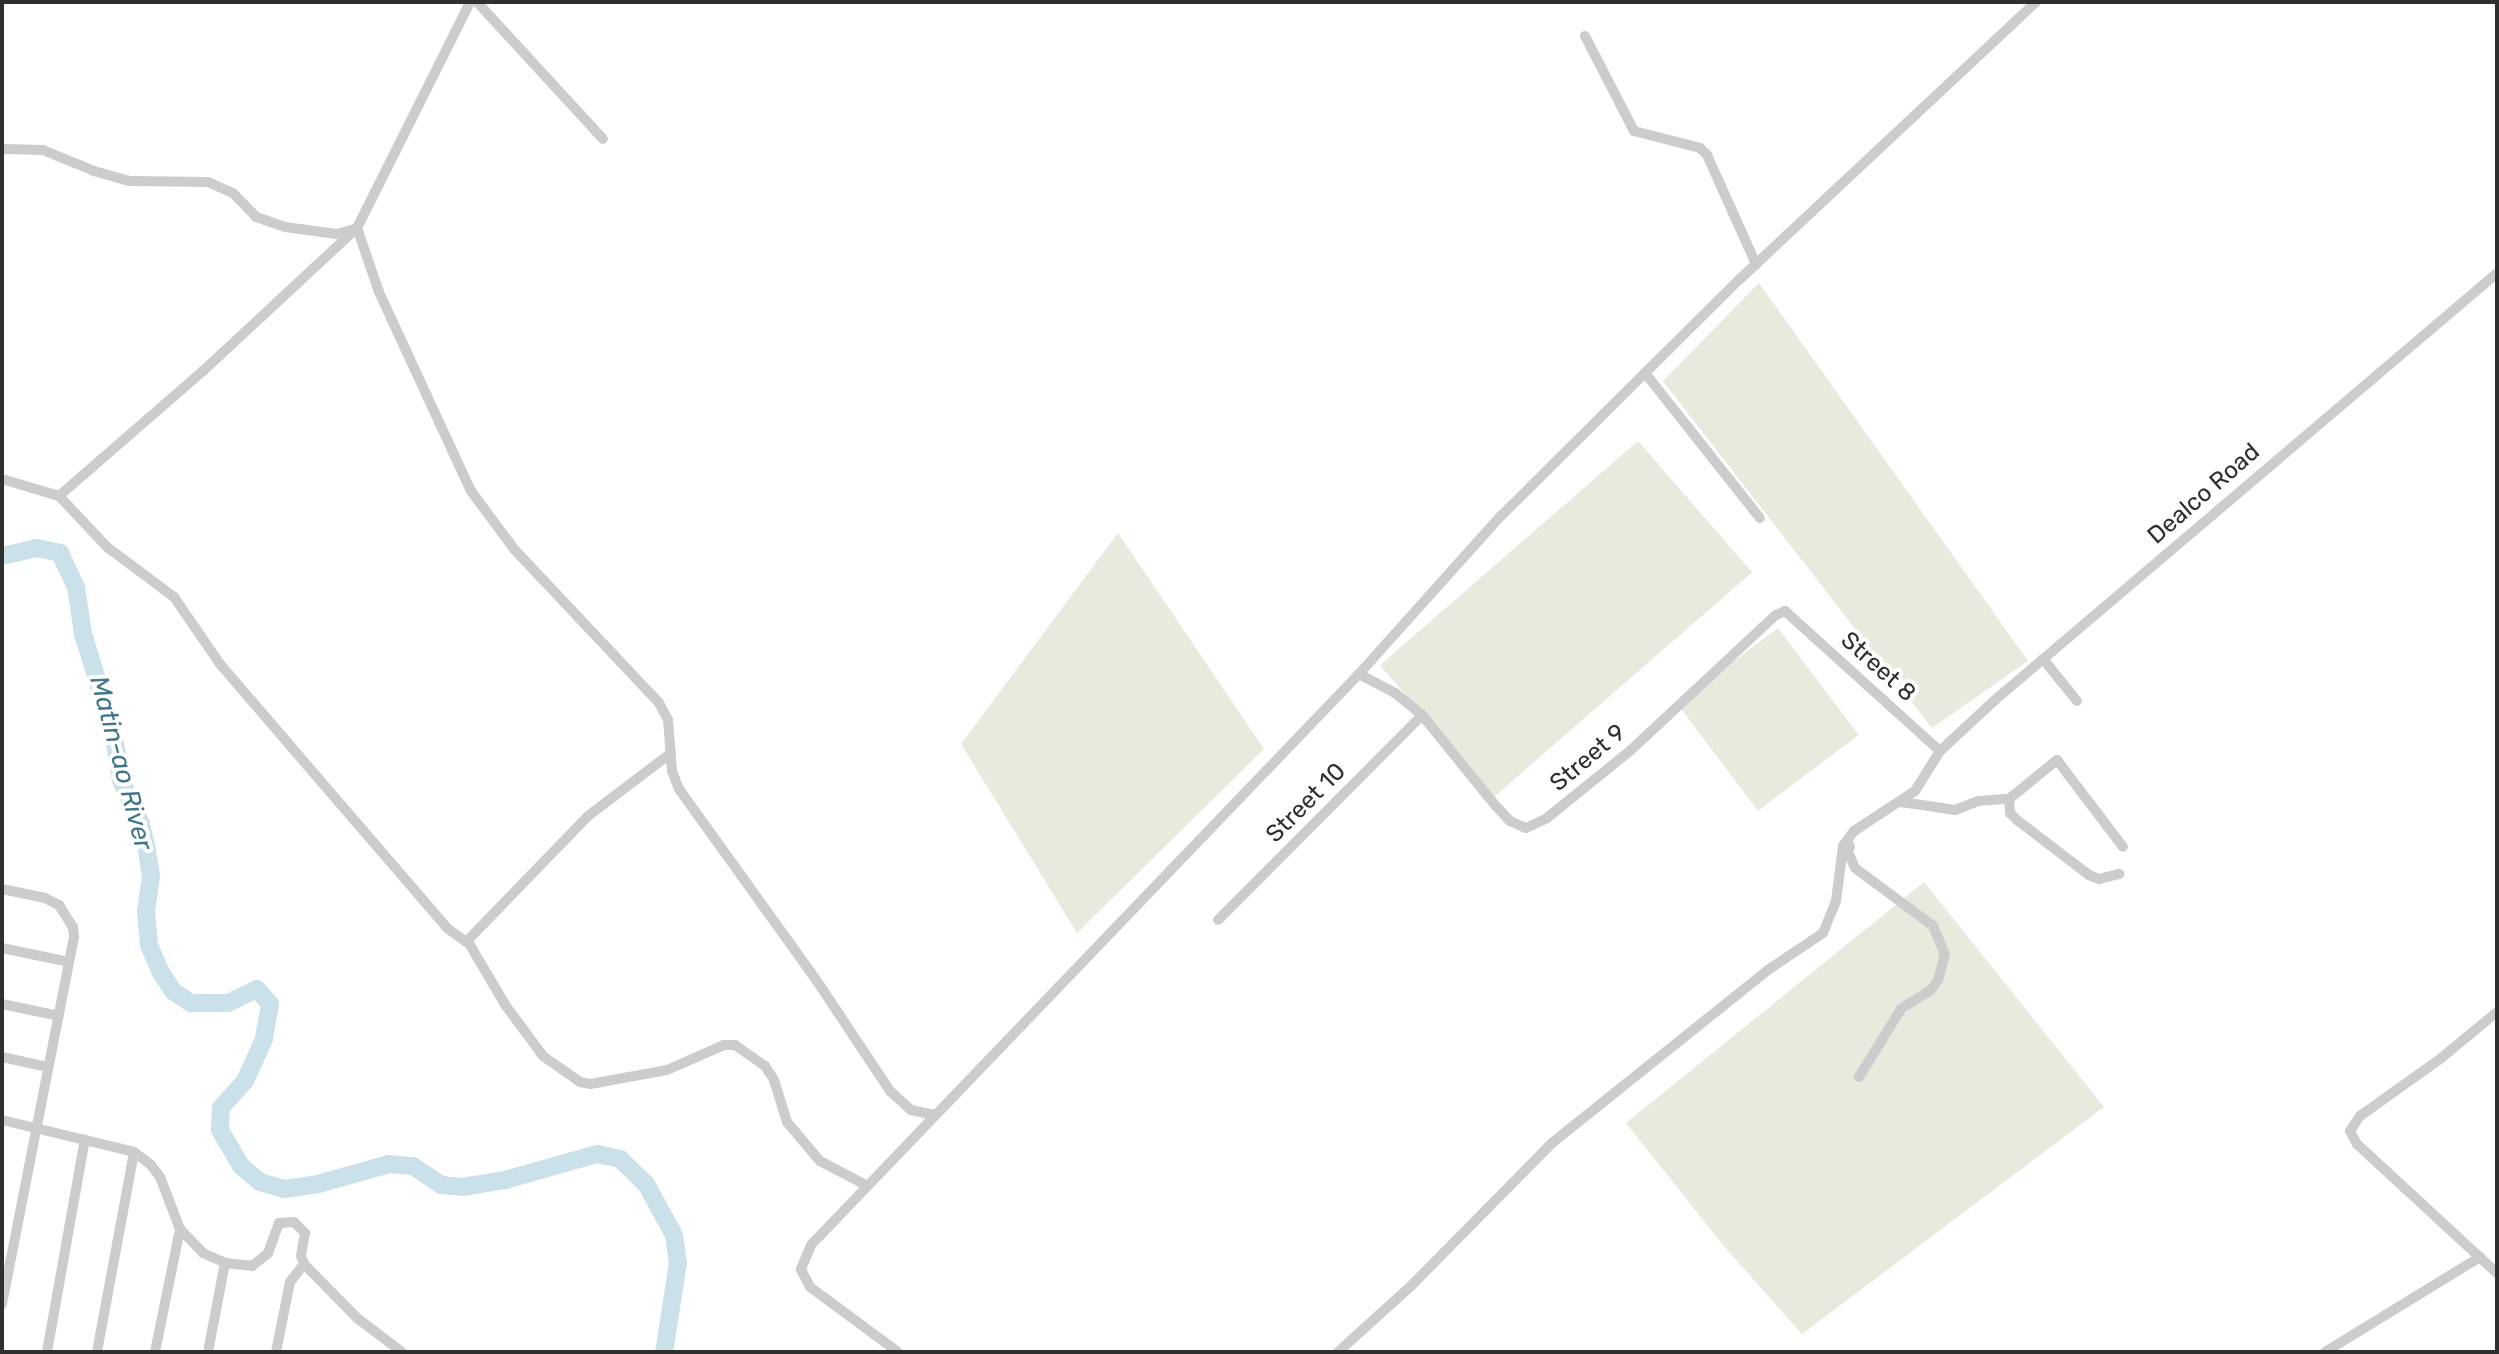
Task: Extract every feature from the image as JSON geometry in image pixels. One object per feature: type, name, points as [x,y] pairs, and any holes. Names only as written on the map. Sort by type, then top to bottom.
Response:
[{"type":"street","points":[[59,496],[203,371],[357,228],[470,2]]},
{"type":"street","points":[[477,2],[603,139]]},
{"type":"street","points":[[898,1352],[810,1287],[801,1269],[811,1245],[1359,674],[1501,516],[1756,264],[2036,2]]},
{"type":"street","points":[[1585,36],[1634,131],[1700,148],[1707,155],[1756,264]]},
{"type":"street","points":[[2,149],[43,150],[94,171],[129,181],[208,182],[233,193],[256,217],[285,227],[337,234],[357,228]]},
{"type":"street","points":[[357,228],[379,292],[445,429],[445,438],[463,478],[514,549],[653,695],[668,720],[673,778],[679,789],[817,981],[890,1091],[911,1110],[934,1115]]},
{"type":"street","name":"Dealco Road","points":[[1854,831],[1901,803],[1927,775],[1940,751],[2043,659],[2497,273]]},
{"type":"street","points":[[1645,373],[1760,518]]},
{"type":"street","points":[[2,479],[59,496],[107,547],[174,597],[220,664],[447,928],[466,942],[538,1051],[580,1082],[599,1083],[667,1070],[724,1045],[735,1045],[765,1066],[774,1080],[787,1122],[820,1161],[866,1185]]},
{"type":"street","name":"Street 9","points":[[1422,715],[1510,821],[1526,828],[1533,827],[1631,750],[1776,615],[1789,613]]},
{"type":"street","name":"Street 8","points":[[1789,613],[1940,751]]},
{"type":"street","points":[[2043,659],[2077,701]]},
{"type":"street","points":[[1359,674],[1395,693],[1422,715]]},
{"type":"street","name":"Street 10","points":[[1218,920],[1422,715]]},
{"type":"street","points":[[466,942],[588,816],[671,753]]},
{"type":"street","points":[[1901,803],[1955,810],[1978,801],[2009,799],[2057,760],[2123,847]]},
{"type":"street","points":[[2009,799],[2010,813],[2017,820],[2089,875],[2099,879],[2119,874]]},
{"type":"street","points":[[1854,831],[1848,852],[1855,868],[1933,926],[1945,954],[1938,980],[1931,990],[1901,1009],[1859,1077]]},
{"type":"street","points":[[1338,1352],[1411,1286],[1552,1143],[1768,970],[1823,933],[1836,901],[1843,846],[1854,831]]},
{"type":"street","points":[[2,889],[45,898],[59,905],[73,927],[59,1016],[2,1304]]},
{"type":"street","points":[[2,948],[69,962]]},
{"type":"street","points":[[2,1004],[59,1016]]},
{"type":"street","points":[[2497,1012],[2440,1059],[2360,1116],[2350,1131],[2357,1144],[2497,1273]]},
{"type":"street","points":[[2,1057],[48,1067]]},
{"type":"street","points":[[2,1120],[134,1152],[151,1165],[160,1177],[180,1229],[203,1253],[225,1263],[241,1267],[261,1260],[272,1245],[275,1228],[287,1220],[294,1222],[305,1233],[301,1256],[304,1264],[357,1318],[402,1352]]},
{"type":"street","points":[[47,1352],[85,1139]]},
{"type":"street","points":[[97,1352],[134,1152]]},
{"type":"street","points":[[155,1352],[180,1229]]},
{"type":"street","points":[[2325,1352],[2480,1257]]},
{"type":"street","points":[[208,1352],[225,1263]]},
{"type":"street","points":[[276,1352],[290,1282],[304,1264]]},
{"type":"shaded area","points":[[1759,283],[2028,661],[1932,728],[1663,381]]},
{"type":"shaded area","points":[[1638,441],[1752,572],[1494,797],[1380,665]]},
{"type":"shaded area","points":[[1118,533],[1264,749],[1077,933],[961,744]]},
{"type":"shaded area","points":[[1778,628],[1859,735],[1758,811],[1677,704]]},
{"type":"shaded area","points":[[1924,882],[2104,1107],[1802,1334],[1723,1245],[1626,1123]]},
{"type":"waterway","name":"Matin-ao River","points":[[2,556],[37,548],[60,553],[76,587],[83,634],[113,731],[121,780],[141,824],[147,851],[151,876],[146,911],[149,945],[160,971],[173,991],[191,1003],[228,1003],[257,989],[270,1004],[264,1039],[245,1081],[221,1108],[220,1130],[241,1166],[260,1182],[284,1189],[318,1184],[389,1164],[413,1166],[441,1185],[463,1187],[505,1180],[597,1154],[620,1159],[646,1184],[674,1235],[678,1263],[664,1352]]}]
